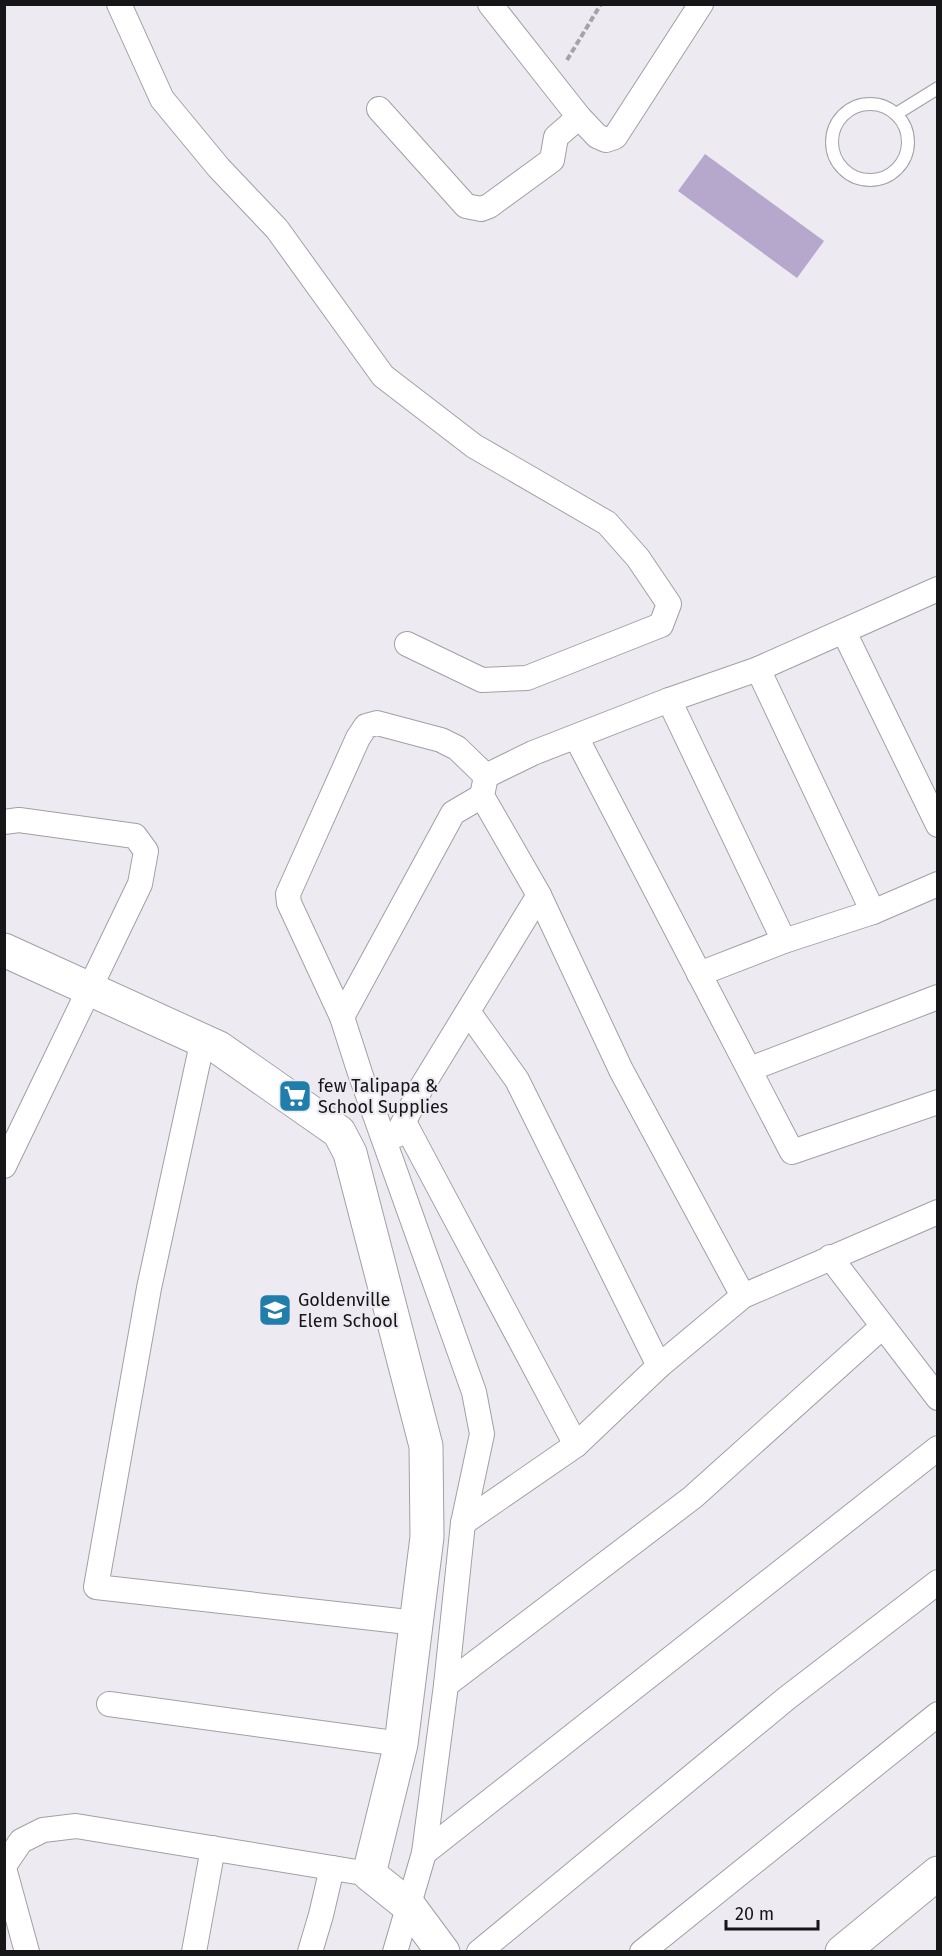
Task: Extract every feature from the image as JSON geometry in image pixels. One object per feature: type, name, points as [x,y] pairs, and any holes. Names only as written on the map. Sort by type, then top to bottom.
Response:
[{"type":"street","points":[[119,4],[162,99],[219,168],[277,229],[383,376],[474,446],[607,523],[638,558],[669,604],[661,625],[527,678],[482,680],[407,644]]},
{"type":"street","points":[[490,4],[579,117],[597,136],[606,140],[615,136],[702,4]]},
{"type":"street","points":[[379,109],[466,206],[482,209],[552,160],[556,137],[579,117]]},
{"type":"street","points":[[342,1017],[453,813],[484,786],[533,753],[669,700],[758,669],[938,589]]},
{"type":"street","points":[[844,632],[938,825]]},
{"type":"street","points":[[758,669],[873,912]]},
{"type":"street","points":[[669,700],[784,941]]},
{"type":"street","points":[[395,1952],[424,1853],[446,1685],[463,1523],[482,1434],[474,1392],[342,1017],[289,903],[288,894],[358,738],[366,726],[378,723],[441,740],[458,748],[484,786],[540,895],[621,1070],[743,1296]]},
{"type":"street","points":[[576,737],[792,1152],[938,1102]]},
{"type":"street","points":[[4,822],[19,820],[135,836],[146,851],[140,884],[4,1166]]},
{"type":"street","points":[[699,974],[784,941],[873,912],[938,884]]},
{"type":"street","points":[[388,1148],[421,1088],[540,895]]},
{"type":"street","points":[[4,950],[219,1048],[339,1132],[350,1153],[426,1446],[427,1537],[401,1744],[369,1874]]},
{"type":"street","points":[[750,1069],[938,997]]},
{"type":"street","points":[[469,1012],[517,1080],[659,1366]]},
{"type":"street","points":[[203,1039],[149,1288],[96,1587],[417,1623]]},
{"type":"street","points":[[404,1122],[576,1445]]},
{"type":"street","points":[[463,1523],[576,1445],[659,1366],[743,1296],[938,1212]]},
{"type":"street","points":[[830,1257],[938,1398]]},
{"type":"street","points":[[446,1685],[693,1497],[882,1327]]},
{"type":"street","points":[[424,1853],[938,1448]]},
{"type":"street","points":[[479,1952],[787,1698],[935,1590]]},
{"type":"street","points":[[109,1704],[401,1744]]},
{"type":"street","points":[[642,1952],[938,1714]]},
{"type":"street","points":[[27,1952],[4,1867],[21,1841],[43,1830],[76,1826],[369,1874],[409,1906],[443,1952]]},
{"type":"street","points":[[194,1952],[213,1848]]},
{"type":"street","points":[[310,1952],[332,1868]]},
{"type":"street","points":[[842,1952],[938,1873]]},
{"type":"lane","points":[[896,114],[938,88]]},
{"type":"lane","points":[[869,104],[886,108],[896,114],[904,125],[908,138],[908,151],[902,163],[893,173],[882,179],[869,181],[844,171],[832,149],[835,125],[842,116],[852,108],[869,104]]},
{"type":"path","points":[[553,82],[601,4]]},
{"type":"building","points":[[705,154],[824,241],[797,278],[678,191]]},
{"type":"place","name":"few Talipapa & School Supplies","points":[[295,1096]]},
{"type":"place","name":"Goldenville Elem School","points":[[275,1310]]}]
